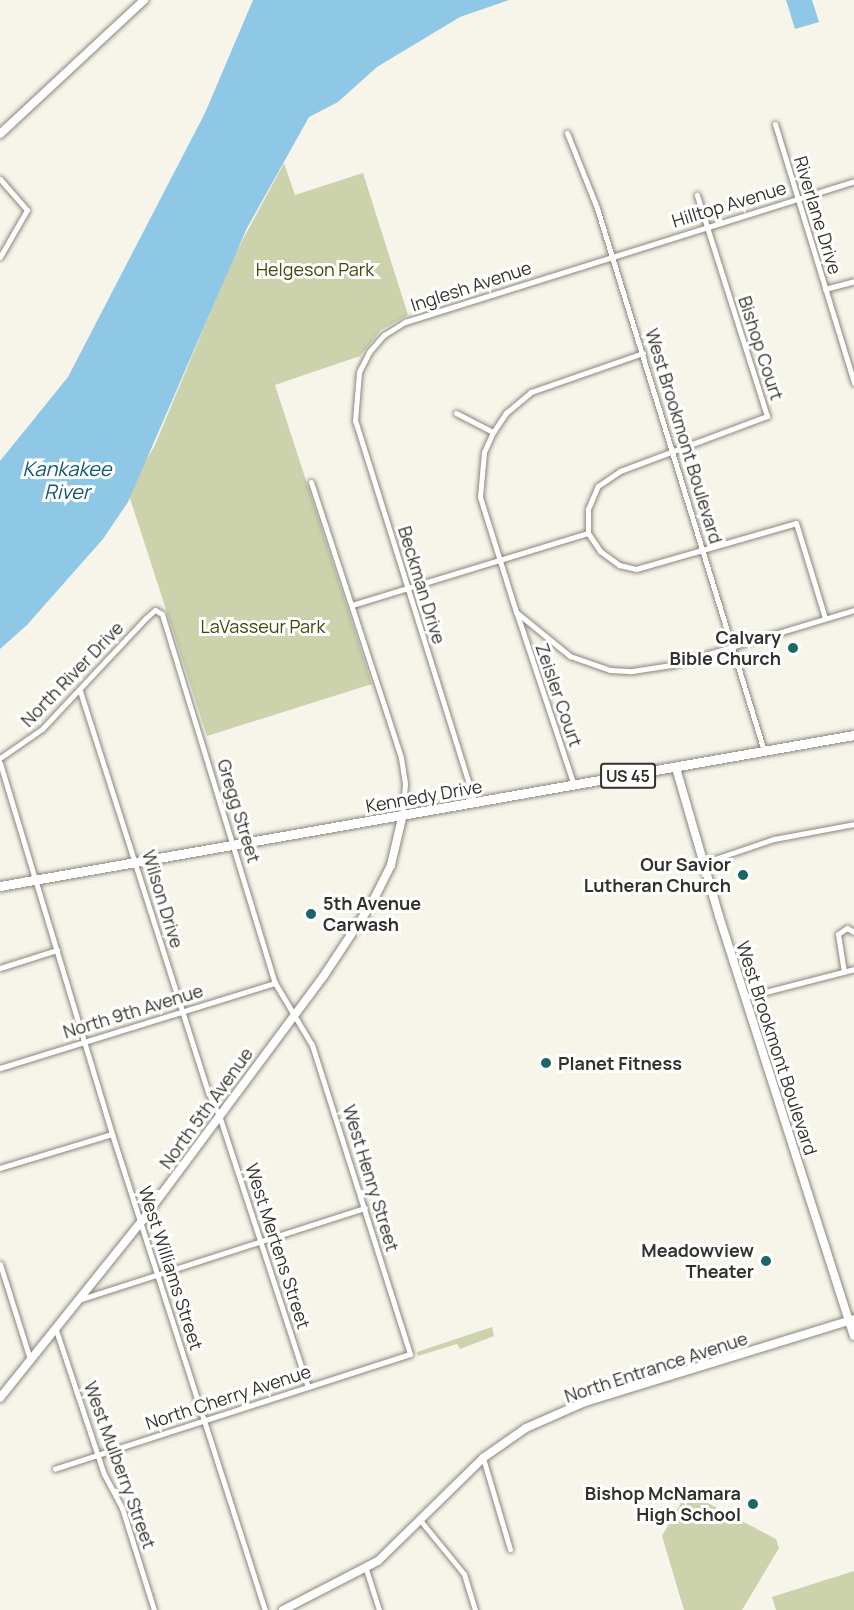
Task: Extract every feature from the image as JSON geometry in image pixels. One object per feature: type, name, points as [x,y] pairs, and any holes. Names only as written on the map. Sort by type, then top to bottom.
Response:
[{"type":"main road","points":[[0,134],[144,0]]},
{"type":"main road","name":"Kennedy Drive","points":[[0,886],[234,844],[402,818],[854,735]]},
{"type":"main road","name":"West Brookmont Boulevard","points":[[676,768],[703,863],[851,1320],[854,1336]]},
{"type":"main road","name":"North 5th Avenue","points":[[0,1398],[141,1222],[294,1014],[372,903],[391,865],[402,818]]},
{"type":"main road","name":"North Entrance Avenue","points":[[283,1610],[366,1569],[483,1458],[526,1428],[585,1402],[851,1320]]},
{"type":"street","name":"Riverlane Drive","points":[[775,124],[854,382]]},
{"type":"street","name":"West Brookmont Boulevard","points":[[567,133],[613,257],[734,646],[764,752]]},
{"type":"street","points":[[0,179],[27,210],[0,257]]},
{"type":"street","name":"Hilltop Avenue","points":[[613,257],[854,181]]},
{"type":"street","name":"Bishop Court","points":[[673,451],[767,416],[697,195]]},
{"type":"street","name":"Inglesh Avenue","points":[[359,372],[384,335],[405,322],[613,257]]},
{"type":"street","points":[[825,289],[854,281]]},
{"type":"street","name":"Zeisler Court","points":[[575,786],[498,559],[480,497],[484,452],[493,432],[506,413],[531,392],[643,353]]},
{"type":"street","name":"Beckman Drive","points":[[359,372],[355,421],[475,804]]},
{"type":"street","points":[[456,413],[493,432]]},
{"type":"street","points":[[673,451],[620,471],[598,486],[588,509],[588,532],[610,558],[636,569],[796,523],[825,618]]},
{"type":"street","points":[[311,482],[404,772],[402,818]]},
{"type":"street","points":[[352,605],[588,532]]},
{"type":"street","points":[[516,612],[570,656],[610,670],[632,671],[672,665],[854,609]]},
{"type":"street","name":"North River Drive","points":[[0,758],[24,743],[80,691],[155,610],[162,614]]},
{"type":"street","name":"Gregg Street","points":[[162,614],[275,983],[281,998],[294,1014]]},
{"type":"street","name":"Wilson Drive","points":[[80,691],[212,1105],[219,1115]]},
{"type":"street","name":"West Williams Street","points":[[0,763],[112,1134],[265,1610]]},
{"type":"street","points":[[703,863],[774,839],[854,824]]},
{"type":"street","points":[[844,972],[838,934],[847,928],[854,932]]},
{"type":"street","points":[[0,968],[57,950]]},
{"type":"street","points":[[746,997],[854,969]]},
{"type":"street","name":"North 9th Avenue","points":[[0,1068],[275,983]]},
{"type":"street","name":"West Henry Street","points":[[294,1014],[312,1045],[410,1354]]},
{"type":"street","name":"West Mertens Street","points":[[219,1115],[308,1387]]},
{"type":"street","points":[[0,1168],[112,1134]]},
{"type":"street","points":[[81,1299],[365,1208]]},
{"type":"street","points":[[0,1264],[30,1359]]},
{"type":"street","name":"West Mulberry Street","points":[[56,1330],[98,1454],[122,1508],[154,1610]]},
{"type":"street","name":"North Cherry Avenue","points":[[56,1469],[410,1354]]},
{"type":"street","points":[[483,1458],[510,1549]]},
{"type":"street","points":[[420,1520],[464,1574],[475,1610]]},
{"type":"street","points":[[366,1569],[378,1610]]},
{"type":"green space","name":"LaVasseur Park","points":[[284,163],[295,195],[363,173],[408,315],[381,330],[360,356],[275,385],[372,684],[207,736],[127,489],[154,447],[234,256]]},
{"type":"green space","points":[[492,1327],[494,1336],[460,1349],[457,1344],[418,1356],[417,1352]]},
{"type":"green space","points":[[687,1492],[776,1539],[779,1548],[742,1610],[684,1610],[662,1536]]},
{"type":"green space","points":[[854,1571],[854,1610],[776,1610],[772,1597]]},
{"type":"water","name":"Kankakee River","points":[[253,0],[509,0],[460,17],[377,67],[338,102],[309,117],[247,228],[128,502],[103,539],[27,625],[0,649],[0,461],[68,377],[205,113]]},
{"type":"water","points":[[786,0],[812,0],[819,22],[795,29]]},
{"type":"place","name":"Calvary Bible Church","points":[[793,648]]},
{"type":"place","name":"Our Savior Lutheran Church","points":[[743,875]]},
{"type":"place","name":"5th Avenue Carwash","points":[[311,914]]},
{"type":"place","name":"Planet Fitness","points":[[546,1063]]},
{"type":"place","name":"Meadowview Theater","points":[[766,1261]]},
{"type":"place","name":"Bishop McNamara High School","points":[[753,1504]]},
{"type":"park label","name":"Helgeson Park","points":[[315,269]]}]
